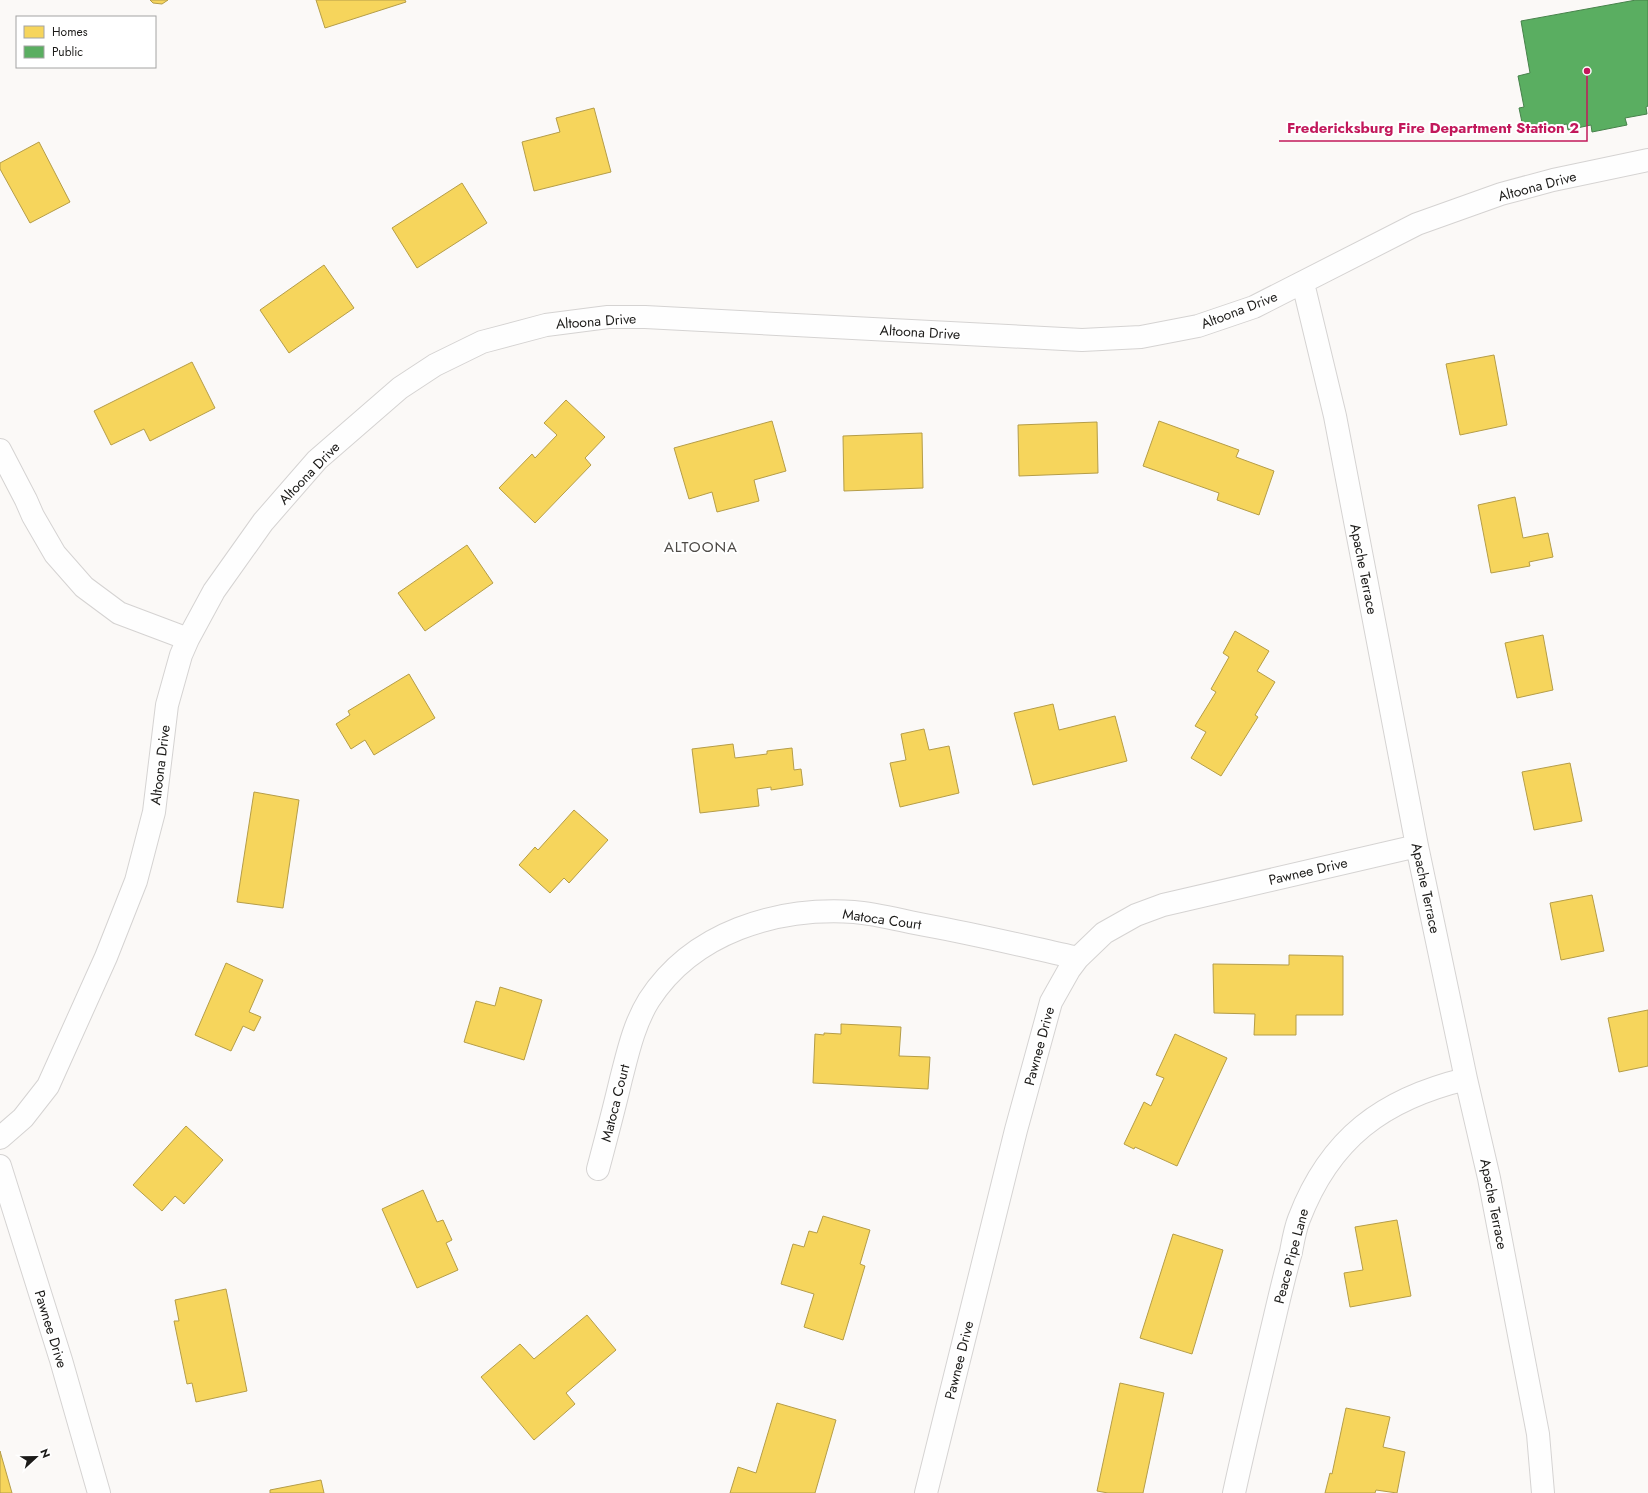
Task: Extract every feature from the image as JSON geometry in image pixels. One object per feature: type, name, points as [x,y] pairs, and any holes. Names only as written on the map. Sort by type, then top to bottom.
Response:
[{"type":"street","name":"Altoona Drive","points":[[0,1138],[24,1118],[48,1086],[106,957],[136,881],[154,812],[167,705],[181,655],[214,591],[263,522],[317,460],[400,388],[434,365],[482,342],[546,325],[608,317],[645,317],[1082,340],[1141,337],[1198,326],[1254,307],[1417,224],[1501,194],[1553,180],[1648,160]]},
{"type":"street","name":"Apache Terrace","points":[[1303,283],[1335,416],[1417,846],[1466,1079],[1489,1178],[1538,1434],[1543,1493]]},
{"type":"street","points":[[0,450],[33,516],[55,554],[84,587],[119,613],[188,639]]},
{"type":"street","name":"Pawnee Drive","points":[[926,1493],[1016,1130],[1051,1002],[1069,970],[1078,958],[1104,933],[1136,915],[1163,905],[1417,846]]},
{"type":"street","name":"Matoca Court","points":[[598,1169],[632,1035],[648,1001],[672,970],[702,946],[729,931],[773,917],[809,912],[855,912],[963,932],[1078,958]]},
{"type":"street","name":"Peace Pipe Lane","points":[[1234,1493],[1248,1428],[1298,1221],[1315,1182],[1339,1148],[1363,1125],[1400,1101],[1441,1085],[1466,1079]]},
{"type":"street","name":"Pawnee Drive","points":[[0,1166],[61,1360],[99,1493]]},
{"type":"building: Homes","points":[[150,0],[168,0],[162,4],[153,3]]},
{"type":"building: Homes","points":[[316,0],[405,0],[406,2],[325,28]]},
{"type":"building: Homes","points":[[594,108],[611,172],[534,191],[522,142],[560,132],[556,118]]},
{"type":"building: Homes","points":[[39,142],[70,202],[30,223],[0,169],[0,163]]},
{"type":"building: Homes","points":[[462,183],[487,223],[417,268],[392,228]]},
{"type":"building: Homes","points":[[324,265],[354,308],[289,353],[260,310]]},
{"type":"building: Homes","points":[[1494,355],[1507,425],[1460,435],[1446,364]]},
{"type":"building: Homes","points":[[192,362],[215,408],[150,441],[144,429],[111,445],[94,411]]},
{"type":"building: Homes","points":[[566,400],[605,437],[585,458],[591,465],[535,523],[499,488],[532,454],[535,458],[557,435],[544,423]]},
{"type":"building: Homes","points":[[772,421],[786,471],[754,480],[759,501],[717,512],[712,492],[689,499],[674,448]]},
{"type":"building: Homes","points":[[1159,421],[1239,450],[1236,457],[1274,471],[1259,515],[1217,500],[1219,493],[1143,466]]},
{"type":"building: Homes","points":[[1097,422],[1098,473],[1019,476],[1018,425]]},
{"type":"building: Homes","points":[[922,433],[923,488],[844,491],[843,436]]},
{"type":"building: Homes","points":[[1515,497],[1523,538],[1548,533],[1553,557],[1529,562],[1530,566],[1491,573],[1478,505]]},
{"type":"building: Homes","points":[[467,545],[493,583],[425,631],[398,593]]},
{"type":"building: Homes","points":[[1235,631],[1269,651],[1257,671],[1275,682],[1255,715],[1258,717],[1221,776],[1191,758],[1206,732],[1195,726],[1216,692],[1211,689],[1229,657],[1223,653]]},
{"type":"building: Homes","points":[[1543,635],[1553,690],[1517,698],[1505,643]]},
{"type":"building: Homes","points":[[409,674],[435,718],[374,755],[365,740],[351,749],[336,724],[350,715],[348,711]]},
{"type":"building: Homes","points":[[1053,704],[1059,730],[1115,716],[1127,761],[1033,785],[1014,713]]},
{"type":"building: Homes","points":[[924,729],[929,750],[949,746],[959,793],[900,807],[890,763],[906,760],[901,734]]},
{"type":"building: Homes","points":[[733,744],[735,758],[767,754],[767,751],[792,748],[794,770],[801,769],[803,785],[771,790],[771,787],[757,789],[759,806],[700,813],[692,749]]},
{"type":"building: Homes","points":[[1570,763],[1582,821],[1534,830],[1522,772]]},
{"type":"building: Homes","points":[[254,792],[299,800],[283,908],[237,902]]},
{"type":"building: Homes","points":[[574,810],[608,840],[569,883],[564,878],[550,893],[519,865],[535,847],[538,850]]},
{"type":"building: Homes","points":[[1592,895],[1604,951],[1561,960],[1550,903]]},
{"type":"building: Homes","points":[[1289,955],[1343,956],[1343,1015],[1296,1015],[1296,1035],[1254,1035],[1255,1014],[1214,1013],[1213,964],[1289,965]]},
{"type":"building: Homes","points":[[226,963],[263,980],[249,1012],[261,1017],[254,1031],[243,1026],[231,1051],[195,1035]]},
{"type":"building: Homes","points":[[500,987],[542,1000],[524,1060],[464,1042],[476,1001],[495,1006]]},
{"type":"building: Homes","points":[[1648,1010],[1648,1066],[1619,1072],[1608,1018]]},
{"type":"building: Homes","points":[[841,1024],[901,1027],[899,1056],[930,1057],[928,1089],[813,1083],[815,1034],[841,1034]]},
{"type":"building: Homes","points":[[1175,1034],[1227,1058],[1177,1166],[1135,1147],[1134,1149],[1124,1144],[1144,1102],[1151,1106],[1164,1078],[1156,1075]]},
{"type":"building: Homes","points":[[186,1126],[223,1160],[184,1204],[175,1196],[162,1211],[133,1185]]},
{"type":"building: Homes","points":[[423,1190],[437,1222],[443,1220],[452,1240],[446,1243],[458,1270],[417,1288],[382,1209]]},
{"type":"building: Homes","points":[[823,1216],[870,1230],[860,1264],[865,1266],[843,1340],[804,1327],[814,1294],[781,1284],[793,1244],[804,1247],[809,1231],[817,1233]]},
{"type":"building: Homes","points":[[1397,1220],[1411,1296],[1350,1307],[1344,1273],[1363,1270],[1355,1227]]},
{"type":"building: Homes","points":[[1173,1234],[1223,1250],[1192,1354],[1140,1338]]},
{"type":"building: Homes","points":[[226,1289],[247,1391],[196,1402],[192,1383],[187,1384],[174,1321],[179,1321],[175,1300]]},
{"type":"building: Homes","points":[[587,1315],[616,1350],[566,1393],[575,1404],[534,1440],[481,1377],[520,1344],[534,1359]]},
{"type":"building: Homes","points":[[1120,1383],[1164,1393],[1143,1493],[1108,1493],[1097,1491]]},
{"type":"building: Homes","points":[[777,1403],[836,1420],[815,1493],[730,1493],[738,1467],[756,1473]]},
{"type":"building: Homes","points":[[1346,1408],[1390,1417],[1383,1447],[1405,1452],[1397,1493],[1376,1490],[1375,1493],[1325,1493],[1330,1473],[1332,1474]]},
{"type":"building: Homes","points":[[0,1451],[12,1493],[0,1493]]},
{"type":"building: Homes","points":[[321,1480],[324,1493],[270,1493],[270,1490]]},
{"type":"building: Public","points":[[1636,0],[1648,0],[1647,114],[1625,118],[1627,125],[1592,132],[1591,125],[1568,130],[1567,124],[1542,128],[1542,124],[1523,127],[1519,108],[1524,107],[1518,76],[1530,73],[1521,21]]},
{"type":"place","name":"Fredericksburg Fire Department Station 2","points":[[1587,71]]},
{"type":"district","name":"ALTOONA","points":[[701,547]]}]
